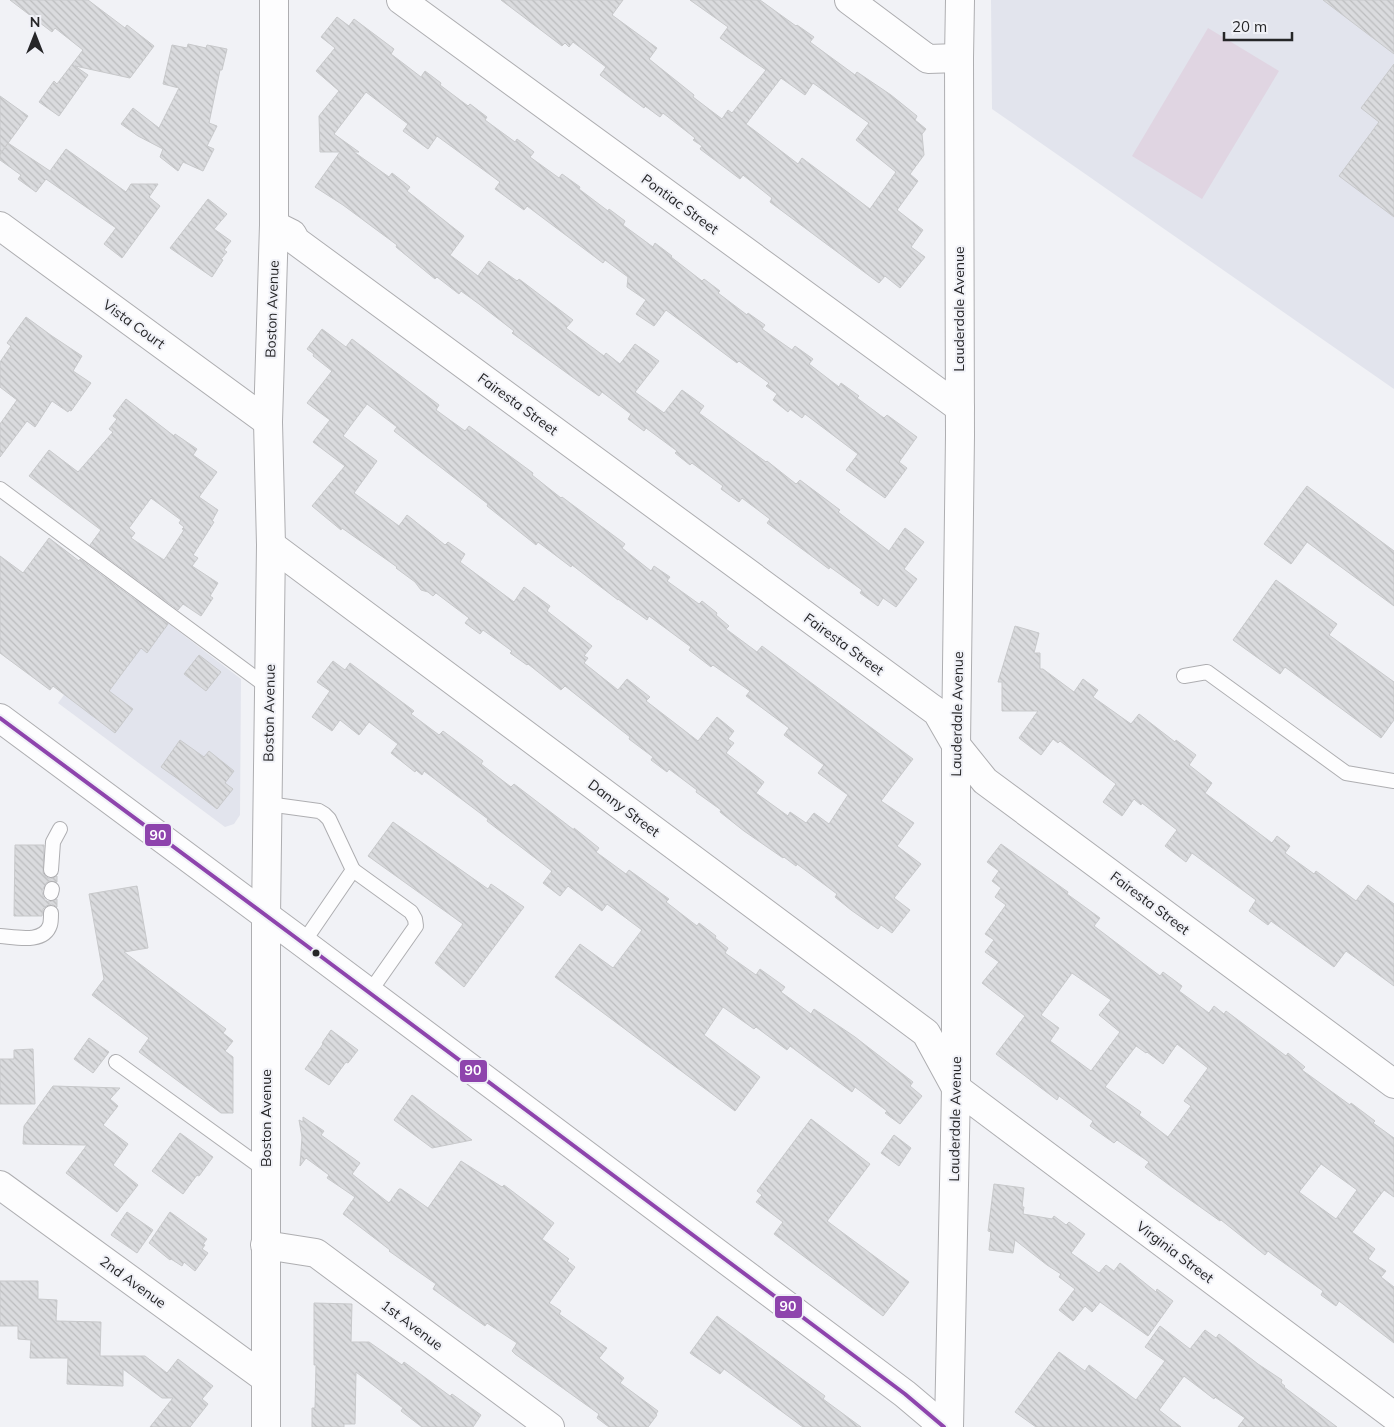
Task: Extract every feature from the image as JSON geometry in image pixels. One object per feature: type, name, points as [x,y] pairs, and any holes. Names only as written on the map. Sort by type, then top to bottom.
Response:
[{"type":"street","name":"Boston Avenue","points":[[266,1427],[266,916],[271,545],[268,422],[274,225],[274,0]]},
{"type":"street","name":"Pontiac Street","points":[[401,0],[960,408]]},
{"type":"street","points":[[849,0],[928,59],[959,58]]},
{"type":"street","name":"Lauderdale Avenue","points":[[949,1427],[956,1088],[960,0]]},
{"type":"street","name":"Fairesta Street","points":[[274,225],[292,234],[296,241],[312,253],[937,712],[956,745],[985,781],[1394,1084]]},
{"type":"street","name":"Vista Court","points":[[0,226],[268,422]]},
{"type":"street","name":"Danny Street","points":[[271,545],[926,1033],[956,1088]]},
{"type":"street","points":[[0,718],[906,1394],[944,1427]]},
{"type":"street","name":"Virginia Street","points":[[956,1088],[1394,1416]]},
{"type":"street","name":"2nd Avenue","points":[[0,1185],[265,1378]]},
{"type":"street","name":"1st Avenue","points":[[265,1245],[316,1253],[550,1427]]},
{"type":"lane","points":[[0,489],[269,688]]},
{"type":"lane","points":[[1184,676],[1207,672],[1346,773],[1394,781]]},
{"type":"lane","points":[[268,804],[319,811],[324,814],[353,870],[411,912],[415,919],[416,926],[369,993]]},
{"type":"lane","points":[[51,870],[53,842],[60,830]]},
{"type":"lane","points":[[304,943],[353,870]]},
{"type":"lane","points":[[0,936],[30,939],[43,935],[50,926],[51,913]]},
{"type":"lane","points":[[116,1062],[265,1170]]},
{"type":"shaded area","points":[[991,0],[1394,0],[1394,389],[992,109]]},
{"type":"shaded area","points":[[1208,28],[1279,71],[1202,199],[1132,156]]},
{"type":"shaded area","points":[[136,599],[241,679],[240,815],[234,824],[225,827],[58,703]]},
{"type":"building","points":[[10,0],[88,0],[125,28],[127,25],[154,46],[130,78],[75,66],[88,75],[59,116],[39,102],[54,81],[57,84],[83,50],[55,28],[52,32]]},
{"type":"building","points":[[501,0],[623,0],[612,15],[657,48],[649,59],[722,119],[728,110],[732,113],[766,70],[720,38],[728,27],[690,0],[760,0],[814,37],[810,42],[855,75],[857,72],[891,95],[917,116],[915,120],[926,129],[922,134],[924,155],[910,174],[918,181],[897,210],[923,230],[911,247],[925,257],[900,288],[885,276],[879,283],[770,202],[772,198],[743,175],[740,179],[700,149],[702,146],[693,140],[695,138],[663,113],[660,117],[645,106],[644,108],[600,75],[606,67],[573,42],[569,47],[565,43],[562,46]],"holes":[[[781,78],[805,95],[813,83],[869,123],[856,140],[896,172],[870,209],[802,158],[798,164],[746,124]]]},
{"type":"building","points":[[1323,0],[1394,0],[1394,54]]},
{"type":"building","points":[[337,17],[349,26],[354,19],[394,49],[391,54],[421,77],[425,71],[468,106],[470,104],[487,117],[485,120],[515,142],[517,139],[534,152],[530,157],[559,178],[562,174],[580,187],[579,189],[608,211],[609,209],[625,221],[623,225],[653,247],[655,243],[702,281],[704,279],[720,291],[718,293],[747,315],[748,313],[765,325],[762,329],[792,350],[795,346],[813,359],[809,364],[839,387],[841,383],[859,396],[857,398],[884,418],[887,415],[917,437],[899,462],[907,468],[885,498],[846,470],[858,454],[805,414],[802,418],[790,409],[788,412],[773,400],[777,394],[766,386],[769,383],[739,361],[737,363],[666,310],[654,326],[636,314],[646,300],[627,287],[628,277],[605,260],[603,263],[527,206],[524,210],[495,189],[500,182],[437,136],[428,149],[403,131],[408,124],[366,92],[334,134],[359,152],[354,152],[389,177],[392,173],[410,187],[407,191],[464,236],[450,255],[478,276],[489,261],[517,281],[519,279],[573,320],[566,328],[604,356],[606,353],[620,364],[635,344],[659,361],[635,392],[664,413],[682,390],[704,406],[699,413],[796,484],[800,480],[889,551],[905,528],[924,542],[904,569],[917,579],[896,607],[883,598],[878,606],[860,593],[862,590],[830,567],[829,569],[767,523],[770,519],[742,498],[739,502],[721,489],[723,486],[675,453],[677,451],[646,428],[644,431],[628,419],[631,414],[602,392],[599,396],[512,333],[514,331],[461,291],[459,294],[437,277],[435,279],[396,247],[397,245],[315,187],[340,152],[320,152],[319,116],[339,91],[316,71],[335,48],[321,37]]},
{"type":"building","points":[[188,44],[206,48],[207,45],[227,49],[222,70],[220,70],[209,123],[217,126],[207,146],[214,149],[203,171],[183,162],[178,171],[160,157],[163,149],[138,136],[121,124],[133,108],[159,128],[179,88],[163,84],[172,45],[187,48]]},
{"type":"building","points":[[1394,64],[1394,217],[1339,176],[1379,122],[1361,108]]},
{"type":"building","points":[[0,96],[28,116],[0,154]]},
{"type":"building","points":[[8,143],[50,171],[66,149],[126,192],[131,184],[158,184],[149,197],[160,206],[122,258],[104,244],[116,228],[46,179],[36,192],[18,179],[21,175],[0,160],[0,155]]},
{"type":"building","points":[[208,199],[227,214],[214,229],[231,241],[224,250],[227,252],[221,259],[223,260],[212,277],[170,248]]},
{"type":"building","points":[[26,317],[82,356],[73,371],[91,383],[71,411],[69,410],[68,412],[52,401],[35,427],[27,421],[0,457],[0,424],[17,400],[0,387],[0,362],[11,346],[7,343]]},
{"type":"building","points":[[322,329],[346,347],[352,339],[439,405],[436,410],[465,431],[469,426],[533,473],[532,475],[561,498],[625,544],[622,548],[651,571],[654,566],[670,577],[667,581],[699,604],[702,601],[729,626],[726,629],[757,652],[762,646],[913,759],[881,801],[914,823],[897,846],[921,864],[894,898],[910,910],[892,933],[881,925],[878,929],[851,910],[835,897],[837,894],[797,864],[796,866],[783,858],[744,831],[720,812],[721,810],[696,792],[697,790],[669,769],[667,772],[651,760],[653,757],[629,739],[630,737],[565,686],[561,690],[528,664],[510,653],[512,651],[483,630],[480,634],[465,623],[469,618],[436,593],[433,596],[421,590],[415,582],[397,567],[342,528],[341,530],[312,506],[345,466],[313,442],[330,420],[307,403],[332,371],[307,349]],"holes":[[[367,404],[397,427],[394,431],[488,504],[487,506],[536,545],[538,542],[647,620],[649,616],[691,647],[689,650],[711,667],[713,665],[750,691],[746,696],[789,728],[784,735],[824,765],[818,773],[848,795],[829,824],[814,813],[806,823],[790,812],[788,816],[756,793],[764,782],[726,753],[734,743],[728,739],[734,731],[717,717],[698,741],[646,701],[650,697],[627,679],[618,690],[584,663],[588,658],[584,656],[592,646],[547,611],[550,606],[524,587],[514,602],[460,562],[465,554],[448,542],[445,545],[407,515],[399,526],[354,493],[377,461],[343,436]]]},
{"type":"building","points":[[126,399],[174,436],[175,434],[197,449],[193,455],[217,472],[199,497],[218,510],[212,521],[214,522],[193,555],[198,558],[192,566],[218,583],[210,596],[213,598],[201,616],[183,604],[178,610],[90,545],[101,530],[29,476],[49,450],[78,472],[113,432],[109,429],[117,419],[113,416]],"holes":[[[151,498],[181,520],[179,523],[184,527],[182,529],[184,530],[164,560],[131,538],[135,533],[129,528]]]},
{"type":"building","points":[[1307,486],[1394,551],[1394,606],[1307,542],[1291,564],[1264,544]]},
{"type":"building","points":[[49,538],[168,624],[147,653],[141,648],[109,691],[133,709],[115,733],[53,686],[50,690],[0,653],[0,556],[23,573]]},
{"type":"building","points":[[1276,580],[1337,624],[1329,635],[1394,682],[1394,720],[1381,738],[1285,667],[1280,674],[1233,640]]},
{"type":"building","points":[[1015,626],[1039,633],[1034,653],[1040,653],[1040,669],[1043,669],[1074,692],[1083,679],[1098,690],[1093,697],[1131,724],[1139,714],[1175,742],[1176,740],[1196,755],[1189,765],[1212,783],[1205,793],[1272,843],[1277,836],[1290,846],[1285,853],[1314,874],[1316,871],[1356,901],[1368,885],[1394,904],[1394,986],[1346,951],[1334,967],[1271,921],[1268,925],[1249,911],[1256,900],[1192,853],[1186,862],[1165,846],[1177,830],[1142,803],[1141,805],[1134,799],[1122,816],[1103,802],[1116,784],[1060,741],[1058,743],[1053,739],[1041,755],[1019,738],[1038,711],[1002,711],[1002,682],[998,682]]},
{"type":"building","points":[[199,655],[221,672],[206,691],[184,674]]},
{"type":"building","points":[[333,661],[345,670],[350,663],[414,711],[411,714],[439,735],[443,731],[483,761],[481,764],[511,787],[514,784],[574,830],[574,828],[599,848],[596,852],[626,874],[629,870],[669,899],[666,902],[697,926],[699,923],[716,936],[715,938],[728,948],[725,953],[756,975],[760,969],[785,987],[781,992],[811,1014],[814,1009],[855,1037],[913,1082],[910,1086],[922,1096],[900,1124],[885,1113],[887,1111],[855,1087],[852,1092],[790,1046],[787,1050],[756,1027],[754,1029],[723,1007],[704,1035],[760,1077],[735,1111],[555,977],[580,944],[613,968],[642,930],[607,904],[602,911],[568,886],[560,896],[543,883],[552,871],[487,821],[488,819],[424,771],[422,775],[416,770],[415,772],[391,753],[398,744],[369,722],[359,735],[340,720],[332,731],[312,717],[330,691],[317,682]]},
{"type":"building","points":[[180,740],[204,757],[209,751],[234,771],[225,783],[233,789],[217,809],[161,767]]},
{"type":"building","points":[[393,822],[488,889],[491,884],[524,907],[464,987],[435,963],[463,924],[368,856]]},
{"type":"building","points":[[1001,844],[1068,892],[1067,894],[1100,918],[1094,926],[1160,976],[1163,972],[1182,986],[1179,991],[1209,1013],[1214,1006],[1224,1014],[1226,1011],[1286,1056],[1288,1053],[1305,1067],[1302,1070],[1350,1105],[1351,1103],[1375,1121],[1373,1123],[1394,1138],[1394,1197],[1384,1190],[1352,1232],[1375,1249],[1368,1259],[1386,1271],[1381,1277],[1394,1287],[1394,1343],[1339,1301],[1336,1306],[1321,1295],[1323,1291],[1268,1251],[1265,1255],[1221,1220],[1145,1167],[1149,1162],[1117,1140],[1114,1143],[1090,1126],[1093,1121],[1059,1096],[1057,1100],[996,1054],[1025,1016],[982,983],[999,962],[985,952],[994,940],[985,934],[1006,905],[995,897],[1001,888],[992,881],[999,871],[987,862]],"holes":[[[1072,973],[1111,1000],[1099,1015],[1120,1032],[1091,1071],[1050,1041],[1059,1028],[1041,1015]],[[1177,1044],[1208,1068],[1184,1101],[1191,1106],[1168,1137],[1139,1115],[1141,1112],[1105,1087],[1136,1046],[1163,1064]],[[1321,1164],[1357,1190],[1336,1219],[1299,1192]]]},
{"type":"building","points":[[15,845],[44,845],[43,873],[50,879],[57,876],[57,882],[50,881],[46,883],[42,891],[45,900],[49,902],[57,899],[57,907],[52,904],[46,906],[43,909],[42,916],[14,916]]},
{"type":"building","points":[[137,886],[148,948],[124,952],[226,1029],[223,1033],[233,1041],[225,1051],[233,1057],[233,1113],[221,1113],[139,1052],[149,1038],[92,995],[104,979],[89,894]]},
{"type":"building","points":[[331,1030],[358,1050],[348,1063],[346,1062],[329,1085],[305,1069]]},
{"type":"building","points":[[89,1038],[109,1052],[93,1073],[74,1059]]},
{"type":"building","points":[[33,1049],[35,1104],[0,1104],[0,1059],[14,1059],[14,1050]]},
{"type":"building","points":[[53,1086],[120,1088],[110,1099],[118,1106],[103,1125],[128,1144],[113,1165],[138,1185],[117,1212],[66,1173],[87,1145],[23,1144],[24,1126]]},
{"type":"building","points":[[412,1095],[472,1140],[432,1148],[394,1120]]},
{"type":"building","points":[[303,1117],[324,1131],[321,1135],[360,1163],[352,1174],[389,1203],[399,1189],[401,1189],[428,1208],[461,1161],[502,1187],[504,1185],[554,1223],[542,1239],[569,1259],[567,1261],[575,1267],[549,1303],[561,1311],[559,1314],[607,1348],[599,1358],[624,1378],[620,1383],[658,1411],[648,1427],[609,1427],[597,1418],[599,1414],[515,1354],[512,1351],[517,1343],[487,1323],[485,1326],[433,1289],[436,1284],[389,1251],[343,1214],[355,1197],[327,1178],[329,1175],[306,1158],[300,1166],[302,1137],[299,1120],[303,1122]]},
{"type":"building","points":[[811,1119],[870,1164],[827,1221],[909,1282],[883,1316],[774,1234],[783,1222],[756,1202],[762,1195],[757,1191]]},
{"type":"building","points":[[180,1133],[213,1157],[183,1194],[152,1171]]},
{"type":"building","points":[[894,1135],[911,1148],[899,1166],[881,1153]]},
{"type":"building","points":[[994,1184],[1024,1188],[1023,1214],[1052,1219],[1054,1216],[1066,1225],[1069,1222],[1085,1234],[1071,1253],[1099,1273],[1106,1265],[1114,1271],[1120,1263],[1156,1292],[1157,1289],[1173,1301],[1148,1336],[1100,1302],[1092,1312],[1085,1306],[1073,1321],[1059,1310],[1075,1289],[1059,1277],[1061,1274],[1015,1240],[1013,1253],[989,1250],[991,1232],[988,1231]]},
{"type":"building","points":[[127,1212],[153,1230],[137,1253],[111,1235]]},
{"type":"building","points":[[170,1212],[207,1239],[202,1249],[208,1253],[195,1271],[184,1262],[182,1266],[170,1260],[149,1243]]},
{"type":"building","points":[[0,1281],[38,1281],[38,1299],[57,1300],[56,1321],[101,1322],[100,1356],[145,1356],[167,1373],[178,1359],[213,1386],[202,1399],[208,1404],[190,1427],[150,1427],[173,1398],[162,1398],[123,1369],[123,1386],[67,1384],[68,1358],[30,1358],[31,1340],[18,1339],[18,1326],[0,1326]]},
{"type":"building","points":[[314,1303],[352,1304],[351,1342],[369,1342],[402,1365],[404,1362],[450,1396],[452,1394],[481,1415],[473,1427],[422,1427],[401,1411],[403,1408],[356,1372],[355,1424],[344,1424],[344,1427],[312,1427],[312,1408],[315,1408],[316,1365],[314,1365]]},
{"type":"building","points":[[717,1316],[825,1396],[823,1399],[861,1427],[803,1427],[724,1369],[720,1374],[690,1353]]},
{"type":"building","points":[[1160,1326],[1190,1349],[1205,1330],[1216,1338],[1219,1334],[1282,1380],[1281,1383],[1284,1387],[1337,1427],[1238,1427],[1245,1418],[1215,1397],[1214,1399],[1184,1376],[1159,1410],[1181,1427],[1036,1427],[1015,1412],[1059,1352],[1085,1371],[1089,1365],[1136,1400],[1165,1361],[1145,1347]]},
{"type":"transit line","name":"90","points":[[0,718],[905,1394],[944,1427]]}]
